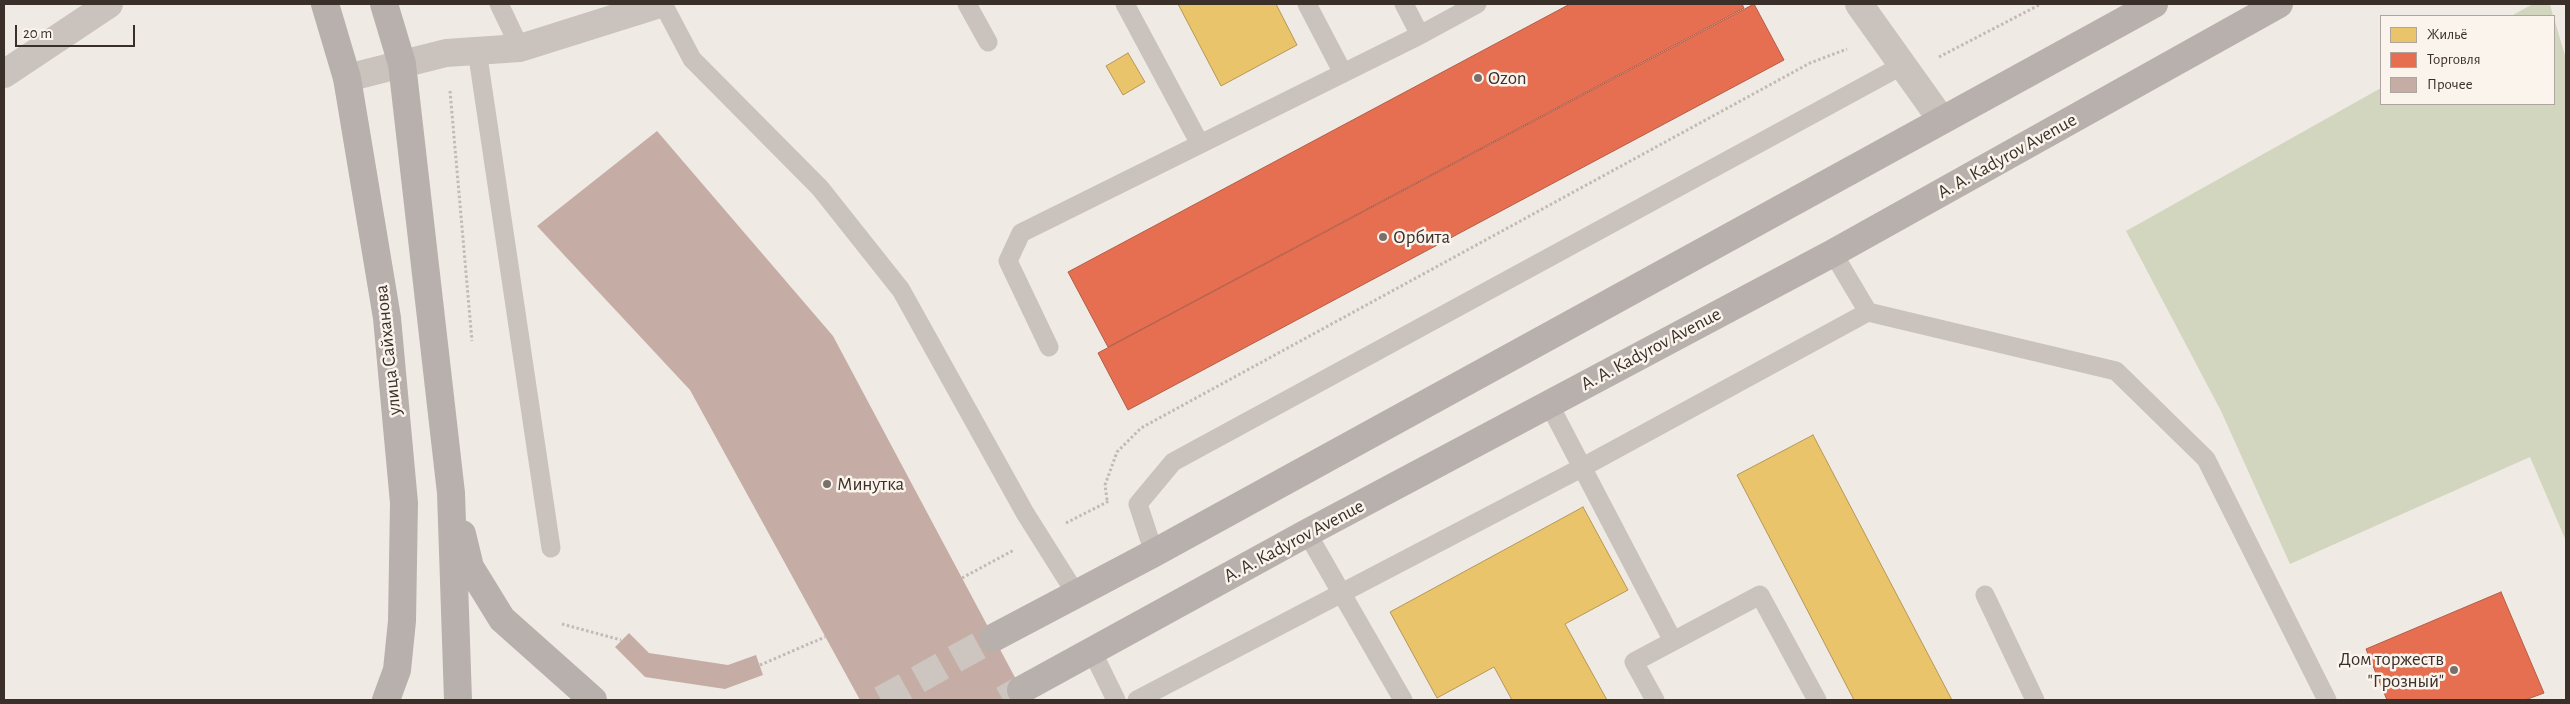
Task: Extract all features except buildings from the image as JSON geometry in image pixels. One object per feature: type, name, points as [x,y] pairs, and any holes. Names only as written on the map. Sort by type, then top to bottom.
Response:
[{"type":"main road","name":"улица Сайханова","points":[[325,4],[347,78],[387,318],[404,503],[402,621],[397,670],[386,700]]},
{"type":"main road","points":[[384,4],[402,64],[451,493],[458,700]]},
{"type":"main road","points":[[994,638],[1154,553],[1941,119],[2154,4]]},
{"type":"main road","name":"A. A. Kadyrov Avenue","points":[[1021,690],[1308,533],[1833,253],[2279,4]]},
{"type":"main road","points":[[451,493],[470,567],[502,619],[592,700]]},
{"type":"street","points":[[4,74],[109,4]]},
{"type":"street","points":[[347,78],[446,53],[520,48],[662,4]]},
{"type":"street","points":[[1859,4],[1884,36],[1902,65],[1941,119]]},
{"type":"lane","points":[[499,4],[520,48]]},
{"type":"lane","points":[[662,4],[692,59],[820,188],[901,290],[1025,512],[1076,594]]},
{"type":"lane","points":[[967,4],[988,42]]},
{"type":"lane","points":[[1125,4],[1200,144]]},
{"type":"lane","points":[[1307,4],[1343,74]]},
{"type":"lane","points":[[1404,4],[1420,35]]},
{"type":"lane","points":[[1049,347],[1008,261],[1021,233],[1343,74],[1477,4]]},
{"type":"lane","points":[[477,50],[551,548]]},
{"type":"lane","points":[[1154,553],[1138,504],[1172,462],[1902,65]]},
{"type":"lane","points":[[1833,253],[1868,312]]},
{"type":"lane","points":[[1137,700],[1583,467],[1868,312],[2116,371],[2206,459],[2327,700]]},
{"type":"lane","points":[[1549,404],[1673,641]]},
{"type":"lane","points":[[1308,533],[1403,700]]},
{"type":"lane","points":[[1655,700],[1634,662],[1760,595],[1817,700]]},
{"type":"lane","points":[[1985,595],[2035,700]]},
{"type":"lane","points":[[1092,651],[1116,700]]},
{"type":"path","points":[[1107,501],[1105,485],[1117,452],[1141,428],[1810,62],[1884,36]]},
{"type":"path","points":[[446,53],[472,346]]},
{"type":"path","points":[[558,622],[621,640]]},
{"type":"path","points":[[760,665],[825,636]]},
{"type":"green space","points":[[2533,4],[2550,4],[2553,15],[2513,15]]},
{"type":"green space","points":[[2555,21],[2566,59],[2566,541],[2530,457],[2290,564],[2221,411],[2126,231],[2380,89],[2380,105],[2555,105]]},
{"type":"tunnel","points":[[881,700],[993,638]]},
{"type":"tunnel","points":[[1003,700],[1021,690]]},
{"type":"place","name":"Ozon","points":[[1478,78]]},
{"type":"place","name":"Орбита","points":[[1383,237]]},
{"type":"place","name":"Минутка","points":[[827,484]]},
{"type":"place","name":"Дом торжеств \"Грозный\"","points":[[2454,670]]}]
